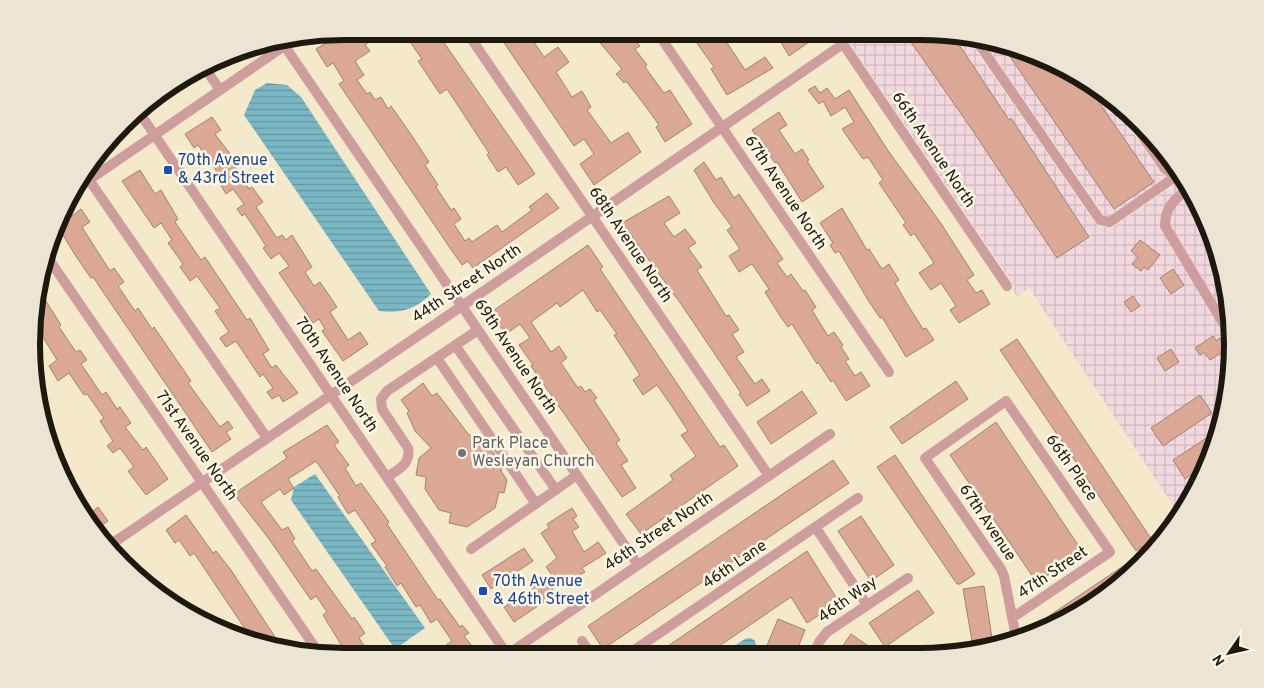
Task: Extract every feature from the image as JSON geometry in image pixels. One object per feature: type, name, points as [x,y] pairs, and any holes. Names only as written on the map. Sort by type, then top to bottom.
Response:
[{"type":"street","name":"68th Avenue North","points":[[472,40],[768,476]]},
{"type":"street","name":"67th Avenue North","points":[[663,40],[889,372]]},
{"type":"street","name":"66th Avenue North","points":[[840,40],[1007,286]]},
{"type":"street","name":"44th Street North","points":[[114,542],[843,44]]},
{"type":"street","name":"69th Avenue North","points":[[288,45],[478,330],[638,565]]},
{"type":"street","points":[[980,46],[1100,220],[1110,222],[1176,181]]},
{"type":"street","points":[[95,170],[155,135],[279,47]]},
{"type":"street","points":[[208,72],[220,90]]},
{"type":"street","name":"70th Avenue North","points":[[142,117],[502,648]]},
{"type":"street","points":[[1145,140],[1165,169],[1173,174]]},
{"type":"street","points":[[89,179],[268,438]]},
{"type":"street","points":[[1183,192],[1170,204],[1165,214],[1165,226],[1223,323]]},
{"type":"street","name":"71st Avenue North","points":[[51,262],[314,646]]},
{"type":"street","points":[[387,477],[407,462],[410,455],[408,448],[382,409],[381,399],[387,392],[478,330]]},
{"type":"street","points":[[455,345],[556,490]]},
{"type":"street","points":[[437,358],[536,504]]},
{"type":"street","name":"67th Avenue","points":[[1006,401],[925,458],[1001,569],[1016,633]]},
{"type":"street","name":"66th Place","points":[[1006,401],[1110,552]]},
{"type":"street","name":"46th Street North","points":[[517,648],[830,434]]},
{"type":"street","points":[[471,549],[577,475]]},
{"type":"street","name":"46th Lane","points":[[637,648],[858,498]]},
{"type":"street","points":[[816,528],[867,605]]},
{"type":"street","name":"47th Street","points":[[1012,618],[1110,552]]},
{"type":"street","name":"46th Way","points":[[817,648],[823,636],[908,578]]},
{"type":"street","points":[[582,641],[587,648]]},
{"type":"shaded area","points":[[847,40],[920,40],[972,45],[1095,223],[1100,227],[1113,227],[1175,184],[1181,188],[1201,228],[1214,265],[1221,304],[1224,344],[1221,384],[1214,423],[1193,478],[1175,509],[1029,288],[1017,296],[1012,289],[1015,287]]},
{"type":"shaded area","points":[[988,48],[1036,63],[1089,91],[1123,118],[1160,172],[1166,177],[1109,217],[1104,215]]},
{"type":"water","points":[[267,83],[287,85],[301,97],[431,294],[420,303],[401,311],[379,311],[244,115],[255,90]]},
{"type":"water","points":[[315,474],[425,628],[394,648],[291,500],[294,487]]},
{"type":"water","points":[[751,638],[755,641],[757,648],[731,648],[745,639]]},
{"type":"building","points":[[371,40],[365,45],[370,51],[355,61],[364,75],[357,80],[367,94],[370,92],[375,100],[381,97],[388,109],[391,106],[412,136],[429,162],[425,165],[438,185],[436,187],[451,210],[454,208],[461,219],[454,224],[465,241],[469,238],[472,242],[497,225],[502,232],[532,210],[529,207],[547,193],[559,208],[473,268],[468,261],[462,265],[339,84],[344,81],[333,63],[327,67],[316,49],[329,41]]},
{"type":"building","points":[[409,40],[442,40],[535,174],[518,185],[506,167],[498,172],[487,155],[489,153],[447,89],[440,94],[418,61],[422,59]]},
{"type":"building","points":[[502,40],[526,40],[527,42],[533,40],[544,57],[558,47],[569,62],[556,72],[572,97],[582,91],[591,107],[587,110],[611,143],[628,132],[641,152],[594,185],[580,164],[594,154],[584,139],[574,146]]},
{"type":"building","points":[[598,40],[635,40],[640,46],[635,49],[647,65],[645,67],[664,93],[670,90],[692,124],[665,142],[656,127],[659,125],[626,81],[624,83],[616,74],[622,69]]},
{"type":"building","points":[[695,40],[728,40],[726,41],[745,70],[765,57],[773,68],[727,95],[711,69],[714,67]]},
{"type":"building","points":[[780,40],[808,40],[809,42],[789,56]]},
{"type":"building","points":[[910,40],[958,43],[1009,120],[1011,118],[1089,237],[1057,258],[973,131]]},
{"type":"building","points":[[1007,53],[1054,71],[1094,95],[1154,182],[1114,209]]},
{"type":"building","points":[[183,86],[185,88],[163,101],[175,91]]},
{"type":"building","points":[[815,86],[820,93],[827,88],[835,99],[849,90],[889,152],[940,222],[974,275],[967,280],[976,293],[982,290],[990,304],[959,323],[950,310],[956,306],[941,283],[931,290],[919,273],[934,263],[914,233],[911,236],[903,225],[906,223],[879,183],[883,180],[868,157],[863,159],[842,129],[854,122],[845,107],[831,116],[823,101],[819,104],[808,90]]},
{"type":"building","points":[[779,112],[787,125],[779,130],[795,154],[802,149],[809,160],[807,161],[824,187],[802,202],[777,162],[775,163],[752,130]]},
{"type":"building","points":[[212,117],[221,130],[215,134],[231,155],[229,157],[249,189],[252,187],[263,202],[256,207],[277,238],[282,235],[286,240],[292,235],[312,267],[305,272],[314,286],[320,282],[337,307],[330,312],[348,340],[360,332],[368,344],[343,361],[322,331],[325,329],[319,319],[313,323],[279,273],[289,266],[279,253],[271,259],[263,248],[266,246],[245,214],[242,216],[237,209],[244,204],[233,189],[226,194],[219,182],[223,180],[198,145],[194,148],[185,134]]},
{"type":"building","points":[[704,162],[716,180],[721,177],[734,198],[739,194],[783,259],[777,263],[787,277],[791,274],[803,291],[805,290],[816,307],[812,310],[828,336],[834,332],[843,345],[841,347],[849,359],[845,361],[855,376],[861,372],[870,386],[846,401],[833,380],[831,382],[818,362],[817,364],[792,324],[788,327],[780,316],[765,292],[769,289],[752,264],[739,272],[729,256],[740,249],[727,230],[732,227],[714,203],[694,170]]},
{"type":"building","points":[[140,170],[155,194],[161,190],[178,219],[175,222],[201,260],[205,257],[247,320],[250,318],[269,350],[263,354],[272,368],[276,365],[298,393],[283,402],[279,395],[272,399],[267,392],[273,388],[263,374],[260,377],[236,341],[226,347],[220,338],[229,332],[215,311],[220,308],[197,276],[190,281],[180,267],[183,264],[168,243],[172,240],[161,223],[154,228],[122,181]]},
{"type":"building","points":[[669,196],[680,213],[664,223],[674,237],[685,229],[696,243],[688,248],[702,267],[697,270],[726,316],[729,315],[739,330],[732,334],[744,352],[736,357],[755,384],[762,379],[770,391],[747,406],[739,394],[741,393],[681,304],[622,223]]},
{"type":"building","points":[[842,208],[867,250],[869,249],[882,269],[889,264],[899,280],[895,283],[906,302],[923,329],[926,328],[934,340],[906,357],[882,317],[880,318],[868,300],[839,251],[835,253],[830,245],[833,243],[820,223]]},
{"type":"building","points":[[81,209],[90,222],[82,227],[110,271],[114,268],[124,282],[118,286],[135,311],[138,308],[152,329],[154,327],[191,381],[188,383],[220,427],[228,421],[233,428],[226,432],[231,439],[212,452],[93,277],[91,278],[77,258],[61,232],[66,220]]},
{"type":"building","points":[[1140,240],[1160,255],[1148,270],[1144,267],[1141,271],[1132,264],[1138,257],[1131,251]]},
{"type":"building","points":[[588,245],[603,267],[600,269],[720,447],[724,445],[738,466],[641,534],[626,514],[673,480],[670,475],[696,456],[681,435],[688,431],[671,405],[657,385],[643,395],[633,380],[640,375],[614,335],[617,334],[600,310],[597,312],[583,290],[560,307],[557,303],[531,322],[551,352],[559,346],[567,358],[561,363],[578,388],[581,386],[585,392],[590,389],[597,398],[594,400],[620,440],[616,443],[628,461],[621,465],[636,488],[622,497],[531,366],[533,365],[519,345],[530,338],[520,324],[506,334],[490,313]]},
{"type":"building","points":[[1173,269],[1184,285],[1171,294],[1160,278]]},
{"type":"building","points":[[1133,296],[1140,306],[1131,312],[1124,302]]},
{"type":"building","points":[[44,298],[61,325],[59,327],[76,352],[80,350],[87,360],[81,364],[102,395],[106,392],[117,409],[120,407],[131,423],[125,427],[143,450],[146,447],[168,479],[146,495],[128,471],[134,467],[120,448],[113,453],[107,446],[113,441],[100,421],[104,418],[87,394],[84,395],[69,373],[58,381],[49,366],[57,360],[43,337],[40,339]]},
{"type":"building","points":[[1213,336],[1216,341],[1220,338],[1224,344],[1224,351],[1210,360],[1204,352],[1200,355],[1195,348]]},
{"type":"building","points":[[1017,339],[1152,540],[1136,551],[1000,350]]},
{"type":"building","points":[[1171,349],[1179,362],[1165,371],[1157,358]]},
{"type":"building","points":[[956,381],[968,399],[902,444],[890,427]]},
{"type":"building","name":"Park Place Wesleyan Church","points":[[423,383],[432,396],[437,393],[469,435],[480,438],[479,445],[489,446],[502,466],[501,471],[507,480],[504,493],[499,492],[495,508],[467,527],[449,523],[451,513],[439,510],[425,489],[426,477],[416,475],[419,458],[431,448],[415,431],[407,413],[409,411],[401,400]]},
{"type":"building","points":[[802,391],[817,413],[771,444],[757,422]]},
{"type":"building","points":[[1200,395],[1212,413],[1163,446],[1151,428]]},
{"type":"building","points":[[996,422],[1082,551],[1037,583],[950,455]]},
{"type":"building","points":[[327,425],[339,442],[334,445],[349,465],[345,468],[356,486],[361,483],[389,522],[387,524],[438,600],[440,599],[460,627],[462,625],[469,633],[464,636],[472,646],[469,648],[442,648],[452,641],[437,619],[431,623],[420,605],[416,607],[401,583],[397,586],[385,567],[387,566],[371,544],[376,541],[355,510],[348,514],[338,497],[340,496],[316,461],[288,479],[294,488],[284,495],[280,489],[261,502],[282,530],[288,527],[295,539],[292,541],[312,571],[316,569],[352,619],[354,617],[365,633],[359,638],[366,648],[343,648],[323,615],[327,612],[316,596],[311,600],[269,539],[234,494],[287,458],[283,452]]},
{"type":"building","points":[[1210,436],[1196,471],[1185,479],[1173,460]]},
{"type":"building","points":[[895,455],[975,574],[960,584],[957,584],[877,467]]},
{"type":"building","points":[[833,460],[849,483],[604,648],[602,648],[588,626]]},
{"type":"building","points":[[98,507],[108,521],[101,526],[91,513]]},
{"type":"building","points":[[572,508],[577,516],[573,519],[579,527],[572,531],[584,552],[598,542],[606,553],[582,568],[585,572],[569,581],[567,578],[552,589],[556,594],[514,622],[504,607],[552,575],[546,567],[557,558],[541,533],[549,528],[547,524]]},
{"type":"building","points":[[186,515],[213,553],[216,551],[231,570],[277,640],[248,633],[194,553],[190,556],[179,540],[175,543],[166,530]]},
{"type":"building","points":[[861,516],[894,565],[871,581],[838,531]]},
{"type":"building","points":[[524,548],[533,561],[491,589],[482,575]]},
{"type":"building","points":[[807,551],[839,602],[807,623],[791,597],[716,648],[665,648]]},
{"type":"building","points":[[1137,557],[1120,573],[1089,597],[1035,625]]},
{"type":"building","points":[[984,586],[992,638],[972,641],[963,589]]},
{"type":"building","points":[[918,590],[934,613],[885,647],[869,623]]},
{"type":"building","points":[[778,619],[805,630],[798,648],[766,648]]},
{"type":"building","points":[[851,634],[871,648],[841,648]]},
{"type":"place","name":"70th Avenue & 43rd Street","points":[[168,170]]},
{"type":"place","name":"Park Place Wesleyan Church","points":[[462,453]]},
{"type":"place","name":"70th Avenue & 46th Street","points":[[483,591]]}]
